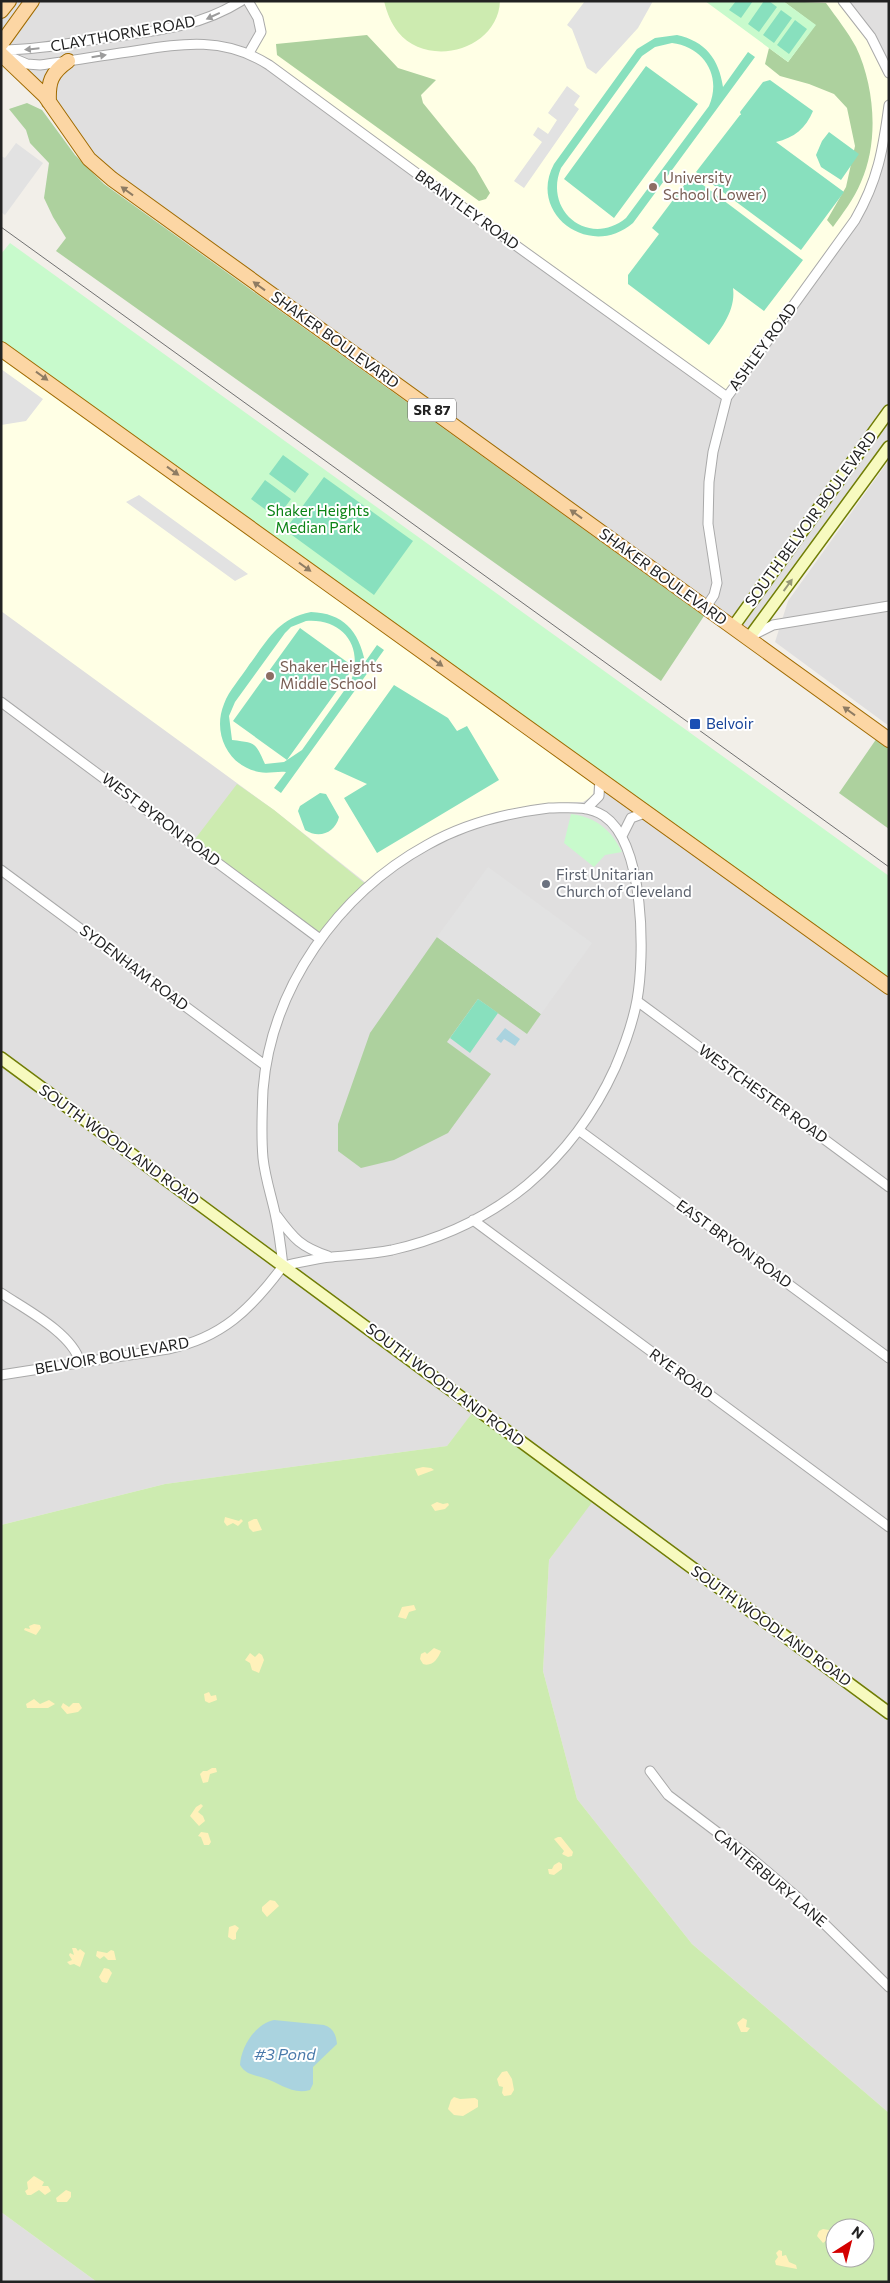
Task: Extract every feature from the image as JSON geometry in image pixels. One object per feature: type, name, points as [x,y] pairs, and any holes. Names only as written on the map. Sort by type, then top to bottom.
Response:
[{"type":"main road","points":[[1,11],[9,1]]},
{"type":"main road","points":[[1,44],[32,1]]},
{"type":"main road","name":"SHAKER BOULEVARD","points":[[1,52],[50,102],[83,151],[112,179],[889,740]]},
{"type":"main road","points":[[50,102],[48,87],[51,78],[56,70],[68,61]]},
{"type":"main road","points":[[1,349],[889,987]]},
{"type":"street","name":"CLAYTHORNE ROAD","points":[[1,52],[184,26],[209,18],[241,1]]},
{"type":"street","points":[[248,1],[258,18],[261,32],[249,53]]},
{"type":"street","points":[[843,1],[871,37],[889,73]]},
{"type":"street","name":"CLAYTHORNE ROAD","points":[[1,52],[32,65],[184,43],[200,43]]},
{"type":"street","name":"BRANTLEY ROAD","points":[[200,43],[249,53],[269,65],[472,214],[727,396]]},
{"type":"street","name":"ASHLEY ROAD","points":[[706,607],[714,595],[717,583],[708,524],[709,482],[713,452],[727,396],[855,220],[867,199],[877,175],[889,105]]},
{"type":"street","name":"SOUTH BELVOIR BOULEVARD","points":[[733,627],[889,411]]},
{"type":"street","name":"SOUTH BELVOIR BOULEVARD","points":[[749,638],[889,447]]},
{"type":"street","points":[[756,595],[756,603],[759,607],[771,608]]},
{"type":"street","points":[[749,638],[762,629],[773,625],[889,606]]},
{"type":"street","name":"WEST BYRON ROAD","points":[[1,702],[320,939]]},
{"type":"street","points":[[586,808],[598,796],[600,779]]},
{"type":"street","points":[[549,808],[586,808],[608,819],[622,836],[634,874],[640,915],[641,967],[637,1001],[616,1066],[597,1104],[580,1131],[554,1160],[527,1184],[473,1220],[431,1238],[392,1250],[331,1257],[283,1266],[275,1214],[263,1157],[262,1111],[266,1066],[285,1004],[320,939],[344,910],[368,886],[428,844],[461,829],[496,818],[549,808]]},
{"type":"street","points":[[622,836],[630,818],[647,812]]},
{"type":"street","name":"SYDENHAM ROAD","points":[[1,870],[266,1066]]},
{"type":"street","name":"WESTCHESTER ROAD","points":[[637,1001],[889,1187]]},
{"type":"street","name":"SOUTH WOODLAND ROAD","points":[[1,1058],[889,1713]]},
{"type":"street","name":"EAST BRYON ROAD","points":[[580,1131],[889,1358]]},
{"type":"street","points":[[275,1214],[295,1240],[313,1251],[331,1257]]},
{"type":"street","name":"RYE ROAD","points":[[473,1220],[889,1527]]},
{"type":"street","name":"BELVOIR BOULEVARD","points":[[1,1375],[168,1349],[207,1337],[229,1324],[250,1307],[283,1266]]},
{"type":"street","points":[[1,1292],[63,1336],[72,1345],[80,1362]]},
{"type":"street","name":"CANTERBURY LANE","points":[[650,1771],[668,1795],[750,1857],[797,1897],[889,1987]]},
{"type":"shaded area","points":[[1,1],[889,1],[889,447],[749,638],[121,186],[1,54]]},
{"type":"shaded area","name":"University School (Lower)","points":[[248,1],[843,1],[889,73],[889,105],[867,199],[727,397],[249,53],[259,37]]},
{"type":"shaded area","points":[[585,1],[653,1],[638,28],[596,74],[587,68],[572,29],[567,25]]},
{"type":"shaded area","points":[[567,86],[580,96],[574,105],[579,109],[524,188],[514,181],[542,142],[533,135],[538,127],[548,134],[557,120],[548,113]]},
{"type":"shaded area","points":[[16,143],[43,163],[5,215],[1,212],[1,156],[5,158]]},
{"type":"shaded area","name":"Shaker Heights Middle School","points":[[1,353],[594,781],[593,796],[583,802],[557,803],[505,811],[456,826],[409,850],[366,883],[274,810],[1,611]]},
{"type":"shaded area","points":[[1,369],[43,399],[26,421],[1,425]]},
{"type":"shaded area","points":[[131,441],[889,987],[889,2113],[692,1944],[577,1799],[543,1671],[549,1560],[595,1497],[476,1409],[447,1446],[165,1484],[1,1525],[1,582]]},
{"type":"shaded area","points":[[889,460],[889,726],[775,642],[788,601]]},
{"type":"shaded area","points":[[139,495],[248,574],[235,581],[126,502]]},
{"type":"shaded area","points":[[488,867],[592,943],[541,1014],[437,937]]},
{"type":"shaded area","points":[[1,2212],[97,2282],[1,2282]]},
{"type":"green space","points":[[384,1],[500,1],[496,18],[487,32],[475,42],[459,49],[443,51],[426,50],[411,43],[398,32],[390,18]]},
{"type":"green space","points":[[705,1],[783,1],[816,25],[788,62]]},
{"type":"green space","points":[[736,1],[753,1],[741,18],[729,10]]},
{"type":"green space","points":[[764,1],[769,1],[777,7],[759,32],[748,24]]},
{"type":"green space","points":[[783,1],[826,3],[856,47],[871,97],[872,132],[867,166],[855,194],[833,227],[827,220],[846,187],[855,146],[847,108],[834,94],[809,84],[780,76],[765,64],[769,48],[788,62],[815,25]]},
{"type":"green space","points":[[781,10],[792,18],[774,43],[763,35]]},
{"type":"green space","points":[[795,20],[807,29],[789,54],[777,45]]},
{"type":"green space","points":[[367,35],[398,68],[436,80],[421,95],[423,103],[475,167],[490,193],[486,199],[479,201],[277,55],[276,44]]},
{"type":"green space","points":[[677,35],[703,47],[718,68],[723,87],[748,52],[755,57],[633,223],[616,233],[599,236],[582,234],[567,226],[556,214],[549,200],[548,182],[554,164],[637,49],[655,38]],"holes":[[[672,43],[693,50],[701,57],[711,74],[713,84],[709,106],[626,218],[612,226],[598,229],[584,227],[564,211],[558,198],[557,184],[561,168],[642,56],[655,47]]]},
{"type":"green space","points":[[646,66],[698,104],[614,218],[564,179]]},
{"type":"green space","points":[[770,80],[813,111],[799,131],[788,138],[776,142],[844,192],[801,250],[696,172],[741,115],[740,112],[763,82]]},
{"type":"green space","points":[[27,103],[42,110],[75,155],[104,184],[704,616],[661,681],[56,251],[66,238],[44,198],[49,163],[30,143],[26,130],[9,109]]},
{"type":"green space","points":[[829,132],[859,154],[841,180],[821,167],[816,155],[822,141]]},
{"type":"green space","points":[[691,176],[803,260],[764,311],[733,288],[732,304],[727,319],[709,345],[628,284],[628,275],[659,234],[652,228]]},
{"type":"green space","name":"Shaker Heights Median Park","points":[[10,243],[889,876],[889,986],[1,349],[1,254]]},
{"type":"green space","points":[[283,455],[309,474],[295,493],[269,474]]},
{"type":"green space","points":[[324,477],[413,541],[374,595],[285,530]]},
{"type":"green space","points":[[265,480],[291,499],[277,518],[251,499]]},
{"type":"green space","points":[[311,612],[322,613],[341,620],[359,641],[365,662],[377,645],[384,650],[281,793],[274,788],[286,772],[259,772],[248,769],[239,763],[225,747],[220,726],[221,715],[229,694],[268,639],[290,619]],"holes":[[[306,621],[319,621],[330,624],[340,630],[352,646],[355,657],[351,681],[302,750],[284,762],[265,764],[254,745],[232,740],[229,716],[235,702],[285,633],[291,627]]]},
{"type":"green space","points":[[300,628],[354,667],[287,760],[233,721]]},
{"type":"green space","points":[[394,685],[448,718],[457,731],[467,726],[499,780],[377,853],[344,798],[367,784],[334,769]]},
{"type":"green space","points":[[877,738],[889,747],[889,829],[839,793]]},
{"type":"green space","points":[[237,784],[274,810],[368,886],[320,939],[192,843]]},
{"type":"green space","points":[[320,793],[326,794],[339,817],[337,823],[330,831],[321,834],[310,833],[305,830],[298,811],[300,806]]},
{"type":"green space","points":[[571,814],[595,821],[613,837],[622,852],[605,855],[594,867],[564,843]]},
{"type":"green space","points":[[437,937],[541,1014],[527,1034],[478,999],[447,1042],[491,1074],[448,1133],[394,1160],[361,1168],[338,1151],[338,1124],[370,1033]]},
{"type":"green space","points":[[478,999],[498,1013],[470,1053],[450,1038]]},
{"type":"green space","points":[[476,1408],[596,1497],[549,1560],[543,1671],[577,1799],[692,1944],[889,2113],[889,2282],[97,2282],[1,2212],[1,1525],[165,1484],[447,1446]]},
{"type":"sand","points":[[423,1467],[434,1470],[418,1476],[415,1469]]},
{"type":"sand","points":[[437,1502],[448,1503],[449,1505],[445,1509],[435,1511],[431,1505]]},
{"type":"sand","points":[[225,1517],[239,1521],[241,1519],[243,1521],[238,1526],[233,1523],[227,1526],[224,1522]]},
{"type":"sand","points":[[257,1519],[262,1530],[253,1532],[249,1528],[248,1522]]},
{"type":"sand","points":[[414,1605],[416,1610],[409,1612],[406,1619],[398,1617],[402,1607]]},
{"type":"sand","points":[[34,1624],[40,1625],[41,1628],[36,1635],[24,1630],[25,1628],[30,1629],[29,1626]]},
{"type":"sand","points":[[434,1648],[441,1651],[438,1657],[432,1663],[423,1664],[420,1659],[421,1654],[425,1652],[427,1654]]},
{"type":"sand","points":[[250,1653],[255,1657],[259,1653],[262,1655],[264,1660],[259,1673],[252,1670],[250,1663],[245,1660]]},
{"type":"sand","points":[[209,1692],[211,1696],[216,1695],[217,1700],[209,1703],[205,1701],[204,1694]]},
{"type":"sand","points":[[34,1699],[40,1704],[49,1700],[55,1704],[48,1708],[27,1708],[26,1704]]},
{"type":"sand","points":[[63,1703],[69,1707],[73,1703],[79,1703],[82,1708],[78,1712],[67,1714],[61,1707]]},
{"type":"sand","points":[[216,1768],[217,1772],[210,1774],[208,1782],[203,1783],[200,1774]]},
{"type":"sand","points":[[201,1804],[203,1806],[198,1812],[205,1821],[199,1826],[190,1816],[196,1807]]},
{"type":"sand","points":[[201,1832],[208,1833],[211,1842],[209,1845],[204,1845],[201,1837],[198,1836]]},
{"type":"sand","points":[[561,1837],[573,1852],[572,1856],[568,1857],[562,1854],[564,1851],[554,1839]]},
{"type":"sand","points":[[559,1862],[562,1864],[562,1869],[554,1875],[549,1874],[548,1869],[552,1869]]},
{"type":"sand","points":[[270,1900],[275,1901],[279,1906],[267,1917],[262,1911],[262,1907]]},
{"type":"sand","points":[[235,1925],[239,1928],[236,1933],[236,1939],[233,1940],[228,1937],[229,1927]]},
{"type":"sand","points":[[72,1948],[76,1948],[78,1951],[80,1949],[85,1953],[80,1967],[74,1964],[70,1965],[67,1962],[72,1960],[69,1955],[70,1953],[74,1955]]},
{"type":"sand","points":[[111,1950],[114,1951],[116,1960],[108,1960],[104,1956],[100,1959],[96,1956],[97,1951],[107,1953]]},
{"type":"sand","points":[[104,1968],[109,1969],[112,1973],[107,1983],[102,1982],[99,1977]]},
{"type":"sand","points":[[743,2018],[747,2020],[746,2027],[750,2028],[747,2032],[741,2032],[737,2023]]},
{"type":"sand","points":[[507,2071],[512,2079],[514,2090],[511,2095],[504,2096],[502,2093],[503,2087],[499,2086],[497,2079],[502,2072]]},
{"type":"sand","points":[[454,2097],[460,2099],[475,2098],[478,2100],[478,2107],[463,2116],[454,2115],[448,2109]]},
{"type":"sand","points":[[34,2176],[44,2182],[42,2186],[48,2186],[51,2191],[45,2195],[39,2190],[31,2195],[27,2195],[25,2191],[28,2189],[27,2182]]},
{"type":"sand","points":[[66,2190],[71,2192],[71,2197],[67,2202],[57,2202],[56,2198]]},
{"type":"sand","points":[[825,2229],[825,2242],[823,2243],[817,2236],[819,2231]]},
{"type":"sand","points":[[779,2250],[782,2251],[782,2256],[786,2255],[789,2262],[796,2265],[797,2269],[776,2265],[775,2261],[778,2257],[776,2253]]},
{"type":"water","points":[[505,1028],[520,1039],[515,1046],[504,1039],[501,1043],[496,1039]]},
{"type":"water","name":"#3 Pond","points":[[274,2020],[324,2025],[335,2034],[337,2044],[313,2067],[313,2084],[310,2090],[297,2091],[286,2088],[270,2080],[248,2073],[240,2065],[243,2051],[250,2037],[261,2026]]},
{"type":"tram line","points":[[1,227],[889,867]]},
{"type":"place","name":"University School (Lower)","points":[[653,187]]},
{"type":"place","name":"Shaker Heights Middle School","points":[[270,676]]},
{"type":"place","name":"Belvoir","points":[[695,724]]},
{"type":"place","name":"First Unitarian Church of Cleveland","points":[[546,884]]}]
